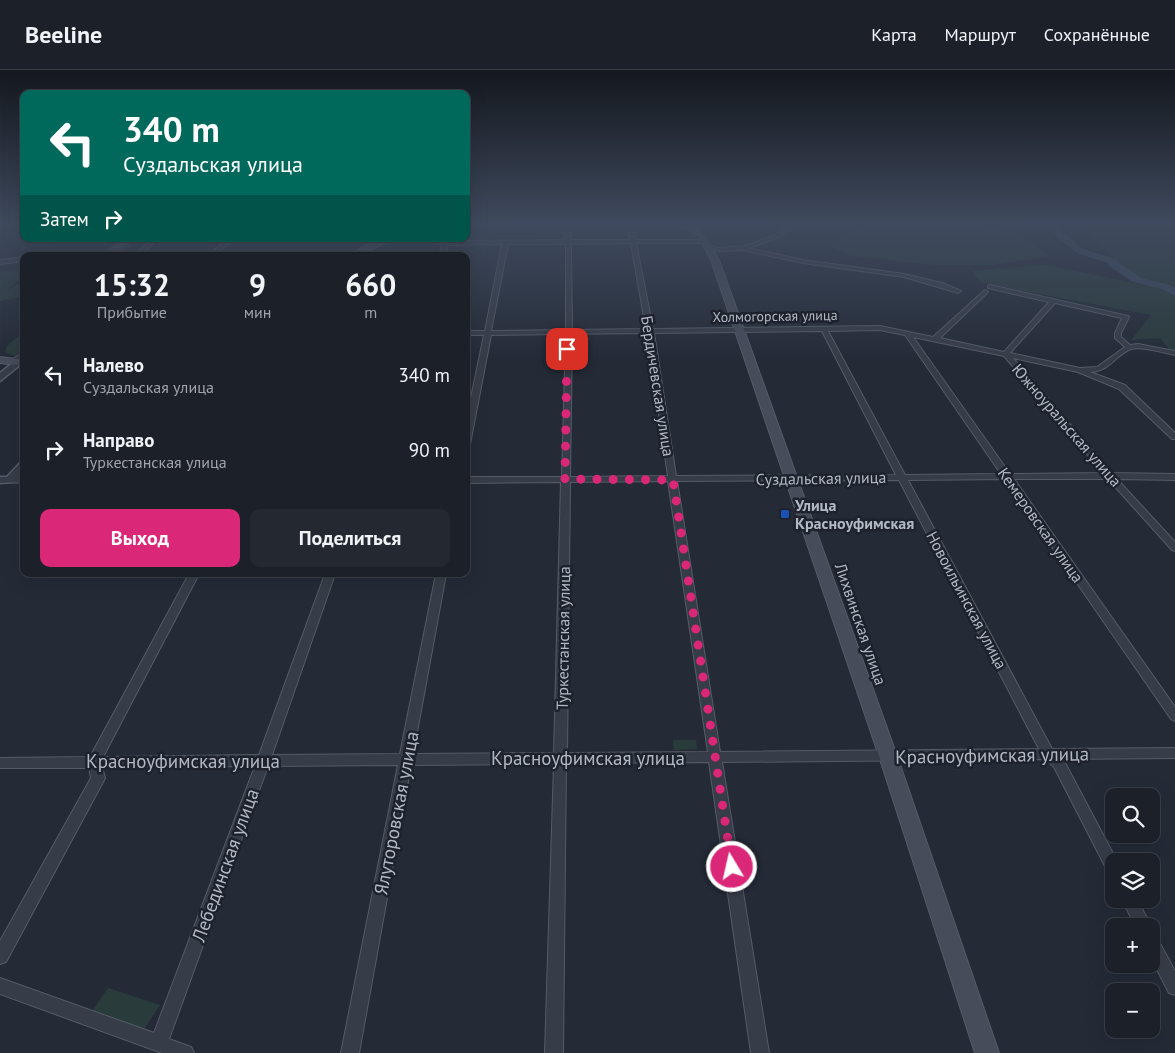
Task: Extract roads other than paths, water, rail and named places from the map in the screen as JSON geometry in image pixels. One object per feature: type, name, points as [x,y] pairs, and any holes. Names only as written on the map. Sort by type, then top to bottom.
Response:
[{"type":"main road","name":"Лихвинская улица","points":[[718,269],[888,756],[987,1053]]},
{"type":"main road","points":[[0,360],[20,360]]},
{"type":"street","points":[[470,424],[500,269]]},
{"type":"street","name":"Туркестанская улица","points":[[554,1053],[569,332],[568,269]]},
{"type":"street","name":"Бердичевская улица","points":[[639,269],[650,331],[760,1053]]},
{"type":"street","points":[[855,269],[924,279],[958,291]]},
{"type":"street","points":[[935,339],[988,289],[1126,317],[1118,332],[1118,338],[1129,347]]},
{"type":"street","name":"Южноуральская улица","points":[[1053,301],[1006,354],[1110,476],[1175,548]]},
{"type":"street","name":"Холмогорская улица","points":[[470,333],[880,328],[1080,370]]},
{"type":"street","name":"Новоильинская улица","points":[[824,329],[1048,754],[1059,763],[1106,853]]},
{"type":"street","name":"Кемеровская улица","points":[[907,333],[1175,716]]},
{"type":"street","points":[[1080,370],[1099,369],[1129,347],[1138,346],[1175,353]]},
{"type":"street","points":[[0,378],[20,360]]},
{"type":"street","points":[[1080,370],[1122,387],[1175,437]]},
{"type":"street","points":[[5,480],[20,468]]},
{"type":"street","name":"Суздальская улица","points":[[470,480],[1175,477]]},
{"type":"street","points":[[5,480],[20,480]]},
{"type":"street","points":[[0,956],[98,778],[94,762],[192,577]]},
{"type":"street","name":"Лебединская улица","points":[[159,1043],[329,577]]},
{"type":"street","name":"Ялуторовская улица","points":[[350,1053],[441,577]]},
{"type":"street","name":"Красноуфимская улица","points":[[0,763],[1175,753]]},
{"type":"street","points":[[1160,959],[1175,987]]},
{"type":"street","points":[[0,986],[185,1053]]},
{"type":"waterway","points":[[1120,269],[1137,280],[1166,287],[1175,293]]},
{"type":"place","name":"Улица Красноуфимская","points":[[785,514]]}]
